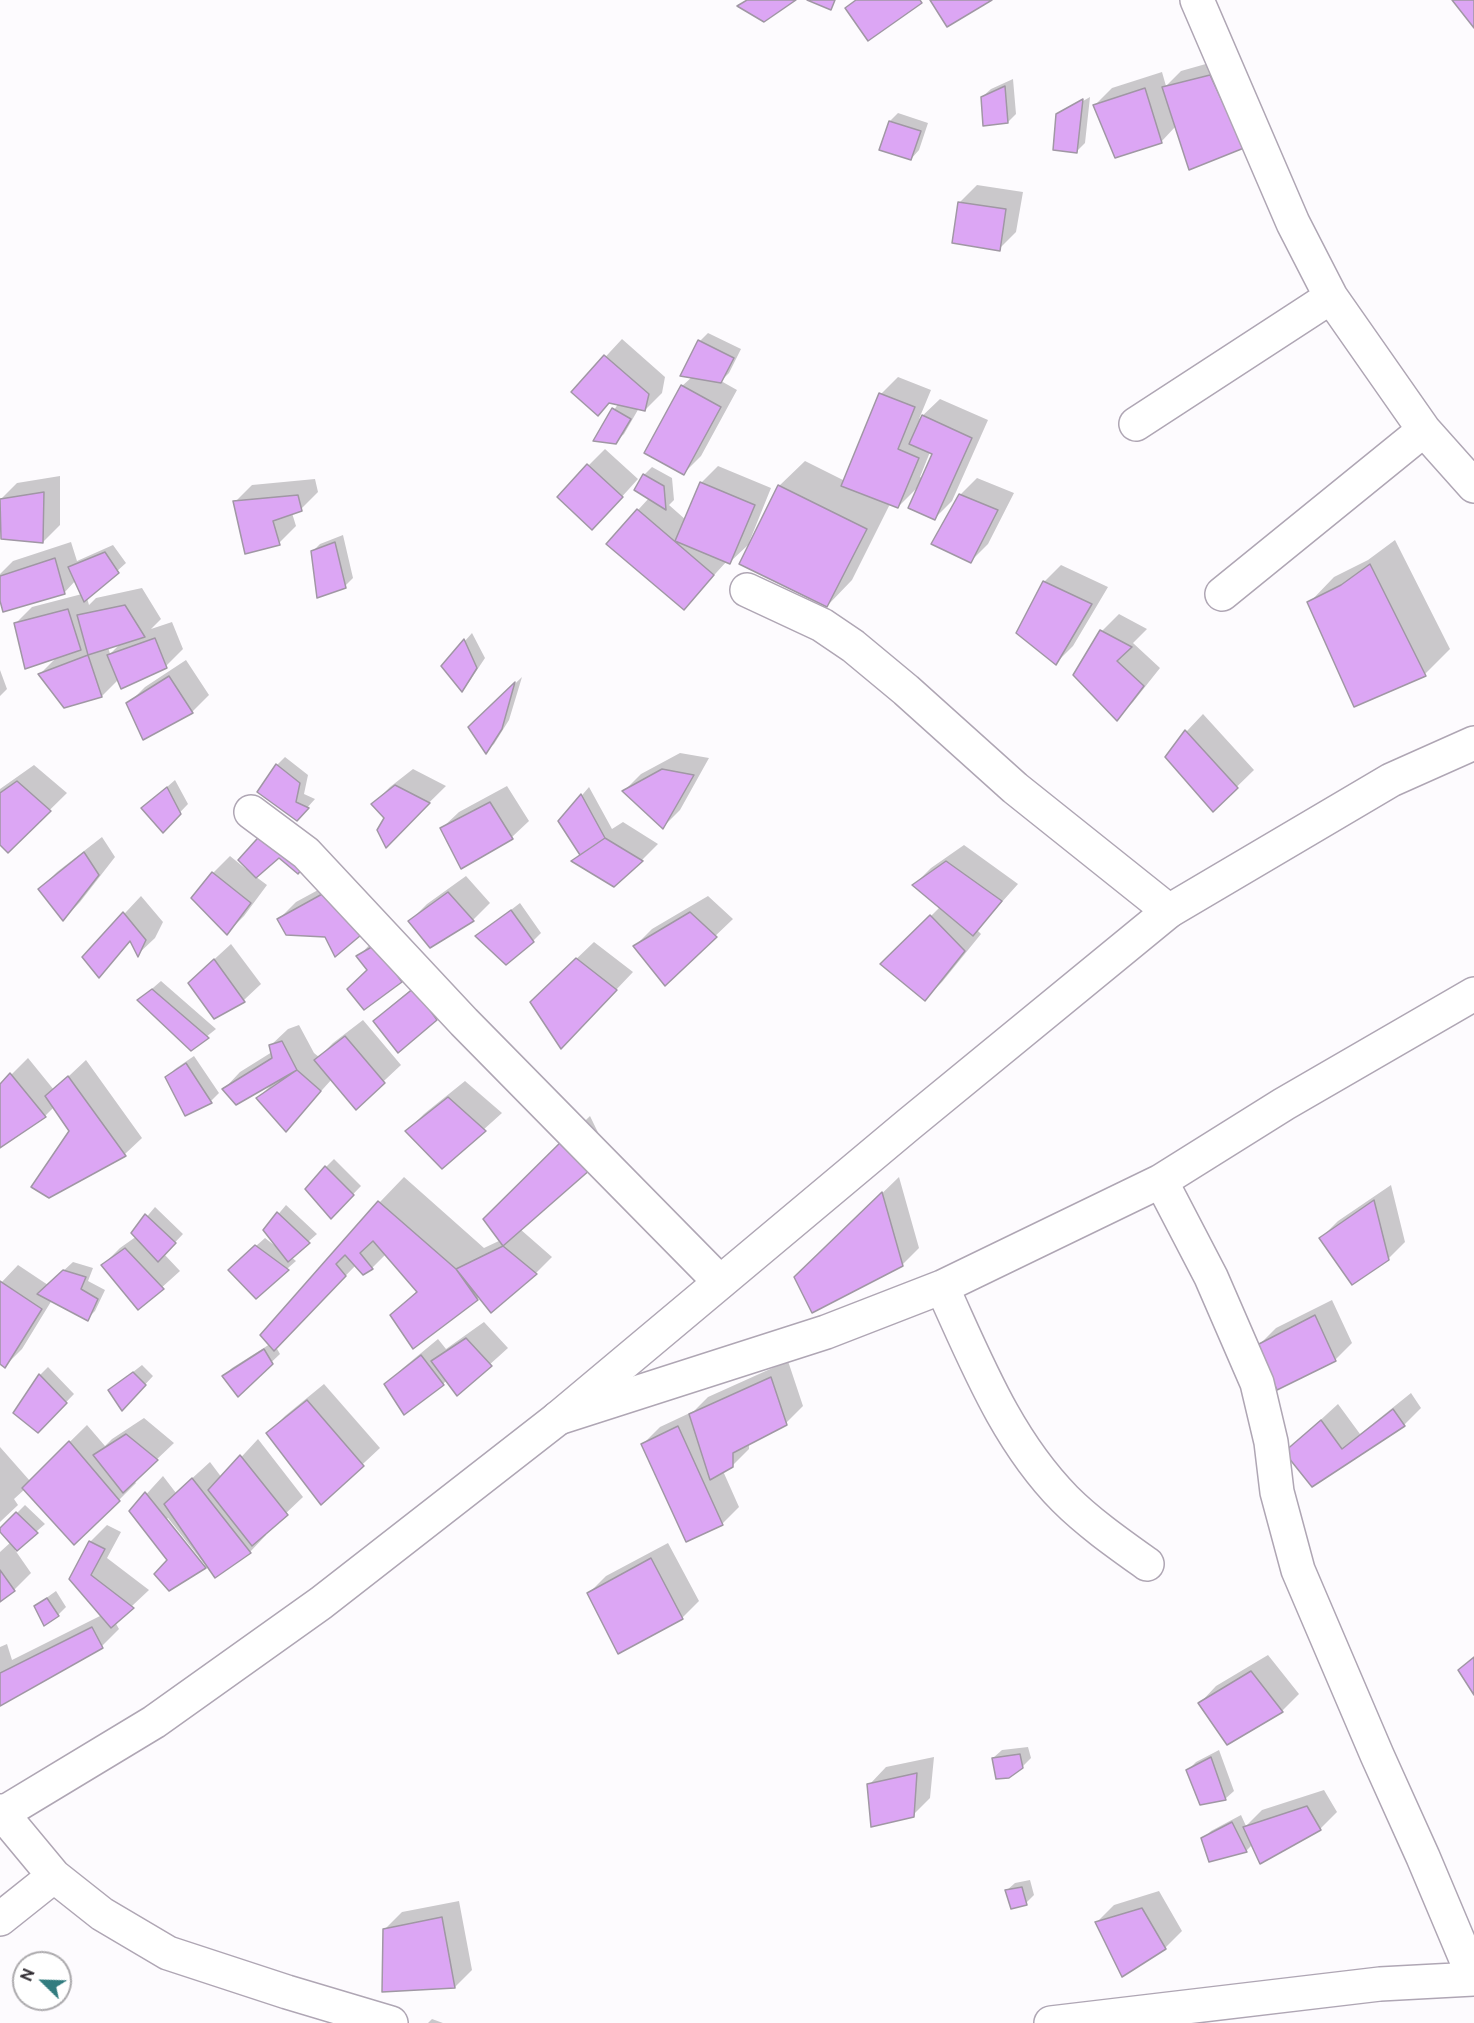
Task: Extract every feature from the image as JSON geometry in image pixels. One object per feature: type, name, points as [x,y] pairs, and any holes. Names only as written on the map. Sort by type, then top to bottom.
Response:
[{"type":"street","points":[[1197,0],[1293,223],[1331,297],[1424,430],[1474,486]]},
{"type":"street","points":[[1136,424],[1331,297]]},
{"type":"street","points":[[1222,594],[1424,430]]},
{"type":"street","points":[[747,590],[822,625],[853,646],[1016,788],[1169,911]]},
{"type":"street","points":[[373,2020],[168,1953],[102,1914],[54,1876],[1,1813],[154,1722],[321,1603],[557,1419],[1169,911],[1391,780],[1474,743]]},
{"type":"street","points":[[250,812],[306,853],[464,1022],[720,1282]]},
{"type":"street","points":[[557,1419],[826,1332],[942,1287],[1161,1181],[1284,1104],[1474,994]]},
{"type":"street","points":[[1051,2023],[1380,1984],[1474,1978],[1298,1570],[1277,1492],[1271,1442],[1257,1383],[1212,1276],[1161,1181]]},
{"type":"street","points":[[942,1287],[995,1403],[1027,1454],[1065,1499],[1111,1538],[1147,1564]]},
{"type":"street","points":[[0,1918],[54,1876]]},
{"type":"building","points":[[747,0],[796,0],[764,22],[737,6]]},
{"type":"building","points":[[807,0],[835,0],[831,10]]},
{"type":"building","points":[[856,0],[920,0],[922,3],[868,41],[845,8]]},
{"type":"building","points":[[930,0],[992,0],[947,27]]},
{"type":"building","points":[[1452,0],[1474,0],[1474,28]]},
{"type":"building","points":[[1210,75],[1244,148],[1189,170],[1162,87]]},
{"type":"building","points":[[1005,86],[1008,123],[983,126],[981,97]]},
{"type":"building","points":[[1145,88],[1162,143],[1115,158],[1093,105]]},
{"type":"building","points":[[1083,99],[1077,153],[1053,150],[1056,114]]},
{"type":"building","points":[[889,121],[921,131],[911,160],[879,150]]},
{"type":"building","points":[[958,202],[1006,209],[1000,251],[952,243]]},
{"type":"building","points":[[698,340],[734,358],[721,383],[680,376]]},
{"type":"building","points":[[604,355],[649,394],[645,411],[609,403],[598,416],[571,392]]},
{"type":"building","points":[[681,385],[721,407],[684,475],[644,453]]},
{"type":"building","points":[[879,393],[915,407],[898,449],[919,458],[898,508],[841,486]]},
{"type":"building","points":[[612,408],[631,419],[616,444],[593,441]]},
{"type":"building","points":[[922,415],[972,438],[935,520],[908,508],[932,454],[909,444]]},
{"type":"building","points":[[587,464],[623,497],[592,530],[557,497]]},
{"type":"building","points":[[643,474],[664,486],[666,510],[634,490]]},
{"type":"building","points":[[700,482],[755,505],[730,564],[675,541]]},
{"type":"building","points":[[778,485],[867,529],[827,607],[739,564]]},
{"type":"building","points":[[44,492],[43,543],[1,539],[0,499]]},
{"type":"building","points":[[959,494],[998,510],[971,563],[931,544]]},
{"type":"building","points":[[298,495],[302,511],[273,521],[280,545],[245,554],[233,501]]},
{"type":"building","points":[[637,509],[714,575],[684,610],[606,544]]},
{"type":"building","points":[[335,542],[346,588],[317,598],[311,551]]},
{"type":"building","points":[[105,552],[119,573],[84,602],[68,567]]},
{"type":"building","points":[[55,558],[65,594],[3,612],[0,601],[0,576]]},
{"type":"building","points":[[1370,564],[1426,676],[1354,707],[1307,602],[1341,585]]},
{"type":"building","points":[[1043,581],[1092,604],[1056,665],[1016,633]]},
{"type":"building","points":[[125,605],[145,637],[88,655],[77,615]]},
{"type":"building","points":[[68,609],[81,650],[25,669],[14,623]]},
{"type":"building","points":[[1100,630],[1132,647],[1117,661],[1144,686],[1117,721],[1073,675]]},
{"type":"building","points":[[155,638],[167,668],[121,689],[107,655]]},
{"type":"building","points":[[464,639],[477,668],[462,692],[441,666]]},
{"type":"building","points":[[88,655],[102,697],[64,708],[38,674]]},
{"type":"building","points":[[169,676],[193,713],[143,740],[126,703]]},
{"type":"building","points":[[515,682],[502,729],[486,754],[468,727]]},
{"type":"building","points":[[1185,730],[1238,788],[1213,812],[1165,757]]},
{"type":"building","points":[[276,764],[300,783],[296,802],[309,808],[297,821],[257,792]]},
{"type":"building","points":[[662,769],[694,775],[663,829],[622,791]]},
{"type":"building","points":[[17,781],[51,811],[8,853],[0,845],[0,793]]},
{"type":"building","points":[[395,785],[430,803],[386,848],[377,830],[384,818],[371,804]]},
{"type":"building","points":[[167,787],[181,814],[163,833],[141,808]]},
{"type":"building","points":[[581,794],[605,838],[580,855],[558,821]]},
{"type":"building","points":[[490,802],[513,839],[461,869],[440,828]]},
{"type":"building","points":[[265,830],[309,860],[298,874],[279,858],[256,878],[238,860]]},
{"type":"building","points":[[605,838],[643,861],[614,887],[571,861]]},
{"type":"building","points":[[84,852],[99,875],[63,921],[38,889]]},
{"type":"building","points":[[946,861],[1002,901],[973,936],[912,885]]},
{"type":"building","points":[[212,872],[251,903],[227,935],[191,898]]},
{"type":"building","points":[[448,892],[474,921],[430,948],[408,921]]},
{"type":"building","points":[[324,893],[367,930],[335,957],[325,937],[286,935],[277,919]]},
{"type":"building","points":[[511,910],[534,942],[506,965],[475,936]]},
{"type":"building","points":[[123,912],[146,940],[138,957],[130,941],[99,978],[82,957]]},
{"type":"building","points":[[690,912],[717,937],[665,986],[633,946]]},
{"type":"building","points":[[930,915],[965,951],[925,1001],[880,964]]},
{"type":"building","points":[[375,945],[402,982],[364,1010],[347,989],[367,970],[356,956]]},
{"type":"building","points":[[576,958],[617,990],[561,1049],[530,1002]]},
{"type":"building","points":[[214,959],[245,1002],[214,1019],[188,983]]},
{"type":"building","points":[[414,988],[437,1020],[398,1053],[373,1021]]},
{"type":"building","points":[[152,989],[209,1038],[191,1051],[137,1000]]},
{"type":"building","points":[[345,1036],[385,1083],[356,1110],[314,1060]]},
{"type":"building","points":[[282,1041],[297,1070],[236,1105],[222,1089],[272,1058],[269,1045]]},
{"type":"building","points":[[186,1063],[212,1103],[185,1116],[165,1077]]},
{"type":"building","points":[[297,1070],[321,1091],[286,1132],[256,1098]]},
{"type":"building","points":[[10,1073],[46,1117],[0,1148],[0,1084]]},
{"type":"building","points":[[68,1076],[126,1156],[49,1198],[31,1187],[69,1131],[45,1096]]},
{"type":"building","points":[[448,1097],[486,1131],[442,1169],[405,1131]]},
{"type":"building","points":[[572,1131],[591,1169],[503,1246],[483,1219]]},
{"type":"building","points":[[325,1166],[354,1195],[331,1219],[305,1189]]},
{"type":"building","points":[[882,1192],[903,1266],[812,1313],[794,1277]]},
{"type":"building","points":[[1374,1200],[1389,1260],[1352,1285],[1319,1238]]},
{"type":"building","points":[[378,1201],[456,1269],[478,1300],[413,1349],[390,1315],[417,1292],[373,1241],[360,1253],[373,1269],[363,1275],[345,1255],[336,1264],[346,1276],[274,1351],[260,1335]]},
{"type":"building","points":[[277,1212],[310,1243],[288,1262],[263,1230]]},
{"type":"building","points":[[145,1214],[176,1243],[158,1262],[131,1233]]},
{"type":"building","points":[[255,1245],[289,1270],[256,1299],[228,1270]]},
{"type":"building","points":[[503,1246],[537,1274],[491,1313],[456,1269]]},
{"type":"building","points":[[125,1248],[164,1289],[138,1310],[101,1265]]},
{"type":"building","points":[[63,1270],[86,1277],[81,1289],[98,1299],[88,1321],[37,1294]]},
{"type":"building","points":[[0,1281],[42,1309],[5,1368],[0,1364]]},
{"type":"building","points":[[1315,1315],[1336,1361],[1277,1390],[1257,1345]]},
{"type":"building","points":[[466,1338],[492,1366],[457,1396],[431,1361]]},
{"type":"building","points":[[264,1349],[273,1364],[238,1397],[222,1376]]},
{"type":"building","points":[[421,1355],[444,1385],[404,1415],[384,1384]]},
{"type":"building","points":[[133,1372],[146,1385],[122,1411],[108,1390]]},
{"type":"building","points":[[39,1374],[67,1403],[38,1433],[13,1413]]},
{"type":"building","points":[[771,1377],[787,1425],[733,1453],[733,1467],[710,1480],[689,1414]]},
{"type":"building","points":[[307,1400],[364,1466],[321,1505],[266,1433]]},
{"type":"building","points":[[1393,1409],[1405,1426],[1312,1487],[1284,1452],[1321,1420],[1342,1449]]},
{"type":"building","points":[[678,1426],[723,1525],[686,1542],[641,1444]]},
{"type":"building","points":[[126,1434],[158,1460],[123,1493],[93,1455]]},
{"type":"building","points":[[69,1441],[120,1501],[74,1545],[22,1488]]},
{"type":"building","points":[[240,1455],[288,1515],[252,1546],[208,1490]]},
{"type":"building","points":[[192,1478],[251,1553],[215,1578],[164,1504]]},
{"type":"building","points":[[145,1492],[206,1568],[169,1591],[154,1574],[167,1560],[129,1511]]},
{"type":"building","points":[[16,1512],[38,1533],[17,1551],[0,1532],[0,1528]]},
{"type":"building","points":[[89,1541],[105,1549],[91,1575],[134,1608],[111,1628],[69,1579]]},
{"type":"building","points":[[651,1558],[683,1619],[618,1654],[587,1593]]},
{"type":"building","points":[[0,1570],[15,1591],[0,1602]]},
{"type":"building","points":[[47,1598],[59,1616],[44,1626],[34,1606]]},
{"type":"building","points":[[92,1627],[103,1648],[0,1706],[0,1673]]},
{"type":"building","points":[[1474,1657],[1474,1695],[1458,1670]]},
{"type":"building","points":[[1251,1671],[1283,1712],[1227,1745],[1198,1703]]},
{"type":"building","points":[[1020,1754],[1023,1768],[1009,1778],[996,1779],[992,1758]]},
{"type":"building","points":[[1211,1757],[1226,1800],[1200,1805],[1186,1770]]},
{"type":"building","points":[[917,1773],[914,1817],[871,1827],[867,1784]]},
{"type":"building","points":[[1307,1806],[1321,1830],[1260,1864],[1243,1827]]},
{"type":"building","points":[[1232,1822],[1247,1852],[1209,1862],[1201,1838]]},
{"type":"building","points":[[1022,1887],[1027,1905],[1011,1909],[1005,1890]]},
{"type":"building","points":[[1142,1908],[1166,1949],[1122,1977],[1095,1922]]},
{"type":"building","points":[[442,1917],[455,1988],[382,1992],[383,1929]]}]
